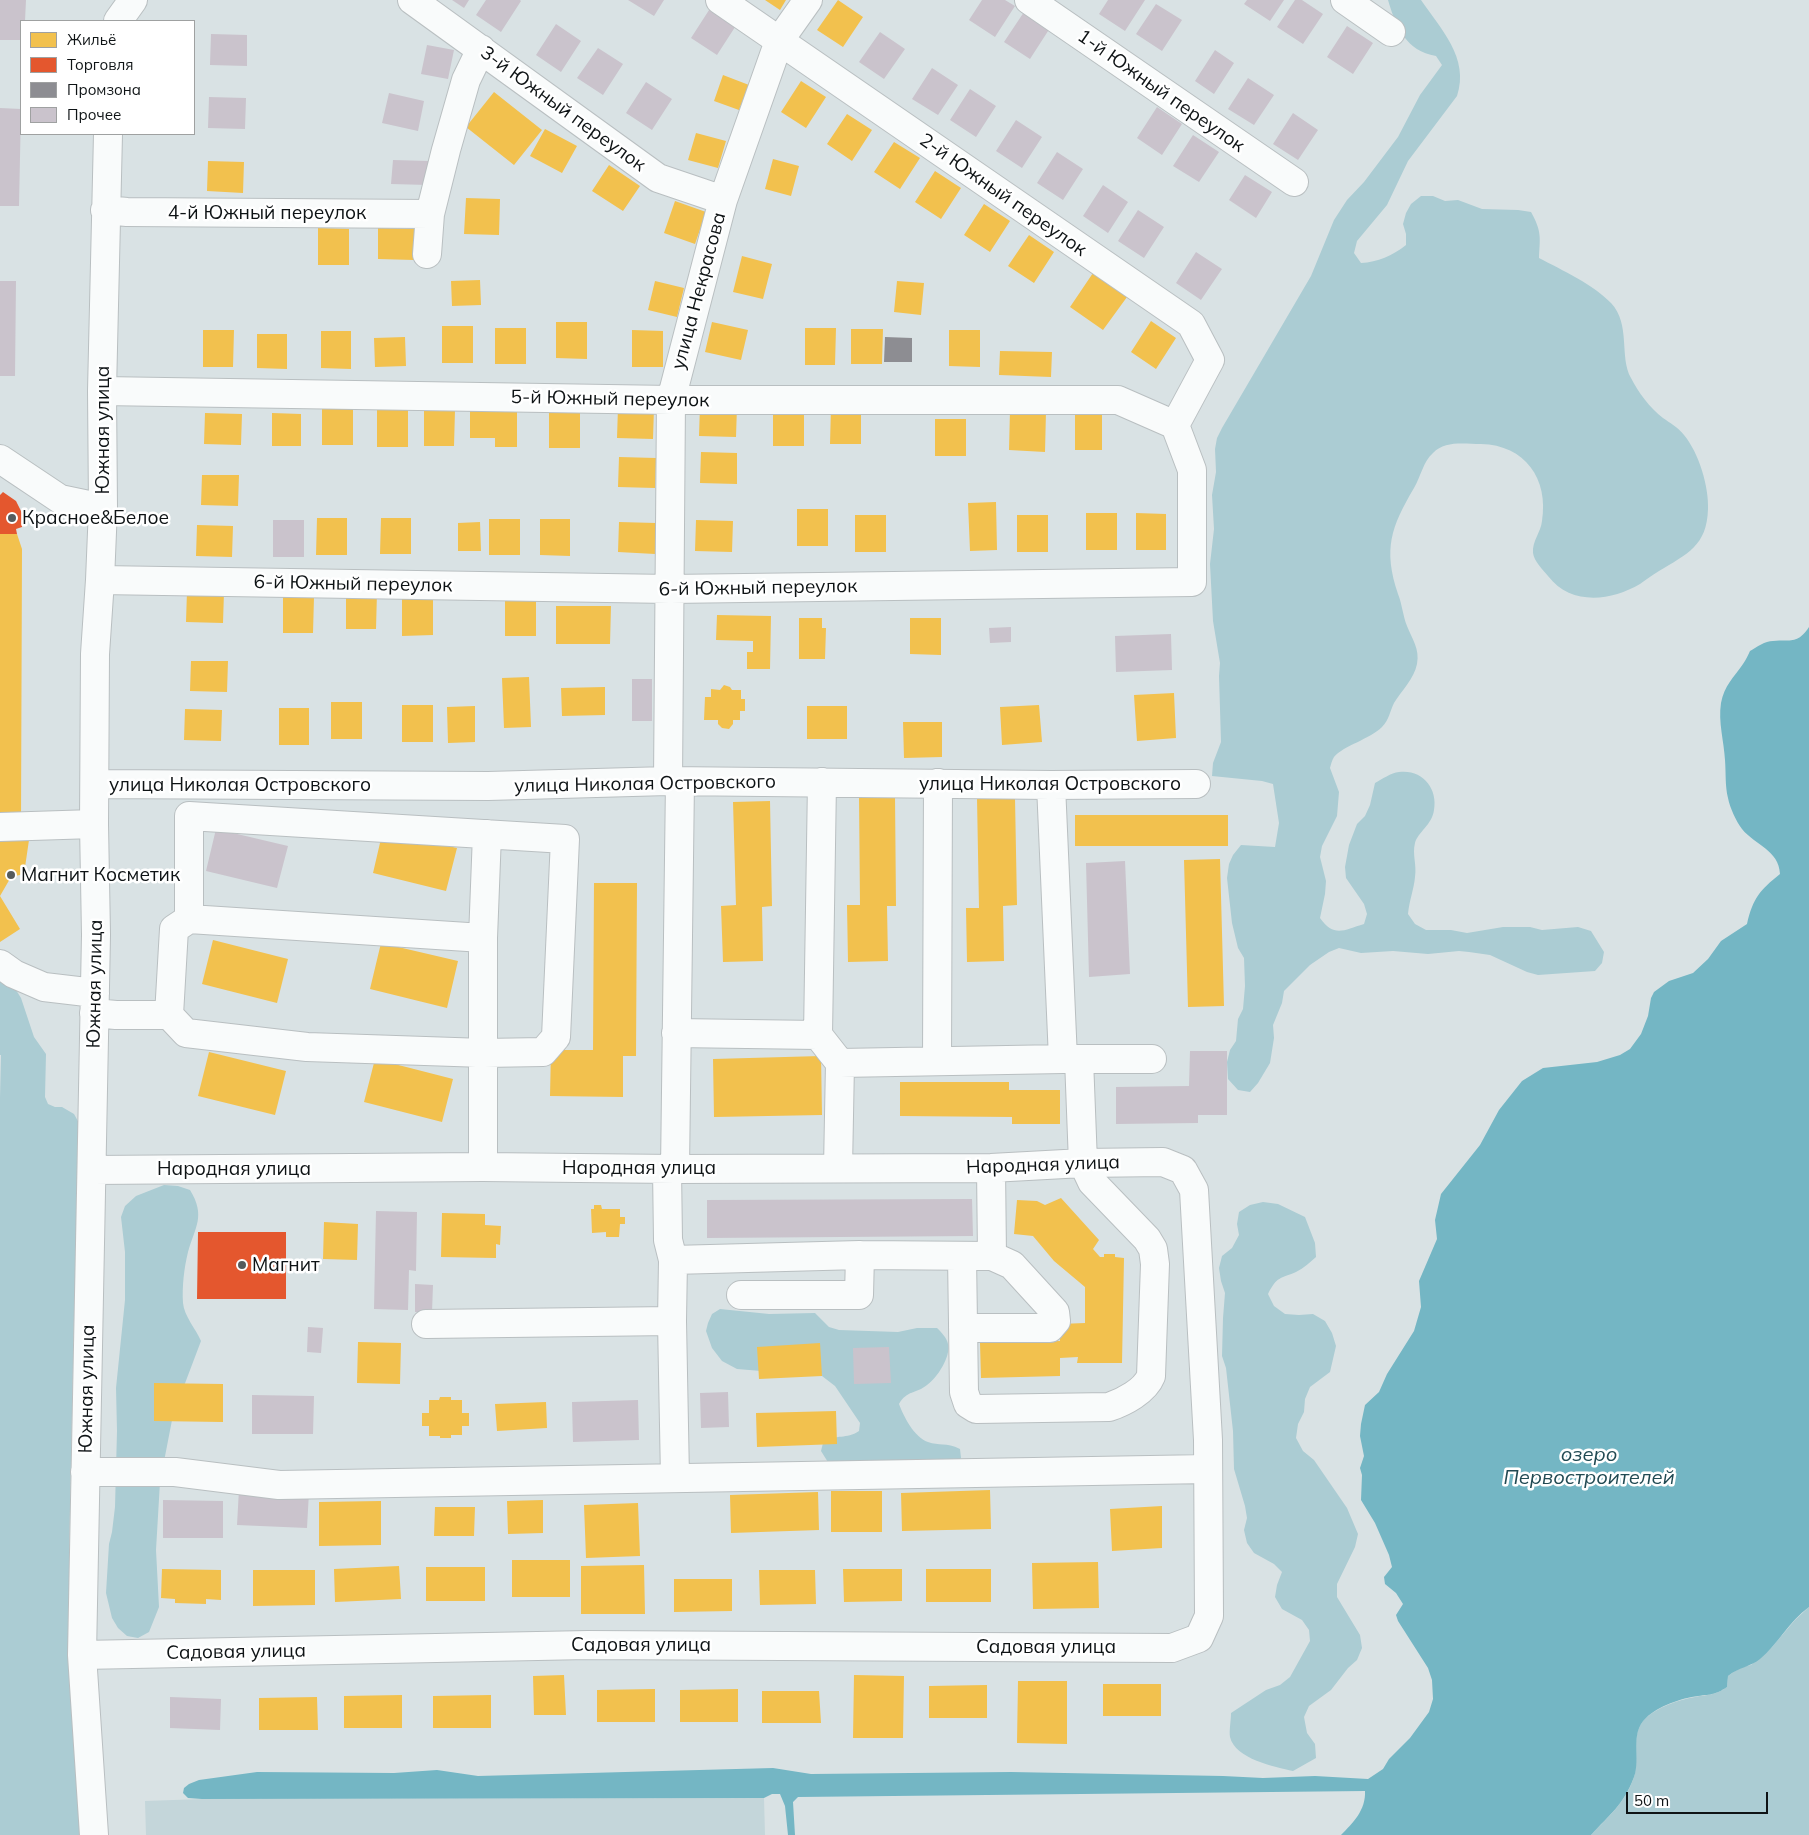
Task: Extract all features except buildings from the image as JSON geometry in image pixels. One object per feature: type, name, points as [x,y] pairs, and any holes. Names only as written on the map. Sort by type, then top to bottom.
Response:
[{"type":"street","points":[[111,0],[111,20]]},
{"type":"street","points":[[119,20],[133,0]]},
{"type":"street","name":"3-й Южный переулок","points":[[412,0],[658,178],[723,200]]},
{"type":"street","name":"2-й Южный переулок","points":[[720,0],[1191,324],[1210,360],[1175,425]]},
{"type":"street","name":"улица Некрасова","points":[[675,1478],[672,1321],[673,1260],[668,1240],[676,1033],[670,589],[671,400],[723,200],[779,41],[808,0]]},
{"type":"street","name":"1-й Южный переулок","points":[[1029,0],[1294,182]]},
{"type":"street","points":[[1345,0],[1391,32]]},
{"type":"street","points":[[427,254],[430,214],[466,80],[482,49]]},
{"type":"street","name":"Южная улица","points":[[94,1835],[82,1654],[93,1170],[95,654],[103,508],[102,391],[108,135]]},
{"type":"street","name":"4-й Южный переулок","points":[[105,210],[137,212],[430,214]]},
{"type":"street","name":"5-й Южный переулок","points":[[102,391],[671,400],[1118,400],[1175,425]]},
{"type":"street","name":"6-й Южный переулок","points":[[100,580],[670,589],[1192,582],[1192,470],[1175,425]]},
{"type":"street","points":[[0,460],[60,499],[103,508]]},
{"type":"street","name":"улица Николая Островского","points":[[94,784],[488,786],[674,781],[1052,785],[1196,784]]},
{"type":"street","points":[[822,782],[818,1035],[840,1063],[838,1168]]},
{"type":"street","points":[[937,1061],[938,783]]},
{"type":"street","points":[[962,1256],[964,1392],[968,1404],[976,1409],[1109,1407],[1121,1403],[1148,1384],[1151,1376],[1155,1264],[1153,1249],[1147,1240],[1092,1182],[1083,1163],[1071,1059],[1052,785]]},
{"type":"street","points":[[0,964],[14,974],[44,987],[95,1003],[116,1015],[169,1015],[186,1033],[307,1047],[484,1053],[543,1052],[556,1037],[565,839],[189,816],[189,919]]},
{"type":"street","points":[[0,827],[94,824]]},
{"type":"street","points":[[483,1167],[484,938],[487,834]]},
{"type":"street","points":[[169,1015],[174,929],[189,919],[484,938]]},
{"type":"street","points":[[676,1033],[818,1035]]},
{"type":"street","points":[[840,1063],[1152,1059]]},
{"type":"street","name":"Народная улица","points":[[93,1170],[483,1167],[671,1169],[991,1168],[1083,1163],[1163,1162],[1183,1170],[1194,1190],[1208,1469]]},
{"type":"street","points":[[991,1168],[992,1256]]},
{"type":"street","points":[[673,1260],[860,1255],[992,1256],[1012,1265],[1055,1312],[1056,1321],[1050,1328],[963,1328]]},
{"type":"street","points":[[740,1295],[859,1295],[860,1255]]},
{"type":"street","points":[[426,1324],[672,1321]]},
{"type":"street","points":[[85,1472],[175,1472],[278,1485],[1208,1469]]},
{"type":"street","name":"Садовая улица","points":[[82,1654],[615,1645],[1172,1648],[1199,1638],[1209,1616],[1208,1469]]},
{"type":"shaded area","points":[[1388,0],[1421,0],[1451,44],[1460,69],[1460,82],[1457,96],[1408,161],[1387,205],[1357,241],[1354,253],[1361,263],[1385,258],[1406,245],[1406,234],[1403,224],[1406,213],[1411,204],[1421,196],[1433,196],[1445,201],[1458,200],[1482,209],[1531,212],[1540,235],[1539,258],[1596,290],[1617,311],[1623,330],[1628,370],[1634,383],[1645,400],[1663,418],[1682,432],[1694,451],[1702,470],[1707,491],[1707,522],[1704,532],[1694,548],[1640,584],[1629,590],[1604,597],[1580,596],[1557,586],[1541,568],[1534,556],[1534,544],[1542,521],[1543,506],[1542,491],[1531,467],[1510,451],[1497,446],[1481,444],[1449,444],[1438,449],[1430,457],[1424,465],[1400,515],[1395,527],[1390,551],[1393,578],[1416,649],[1417,664],[1413,675],[1394,703],[1382,727],[1338,753],[1332,761],[1330,768],[1339,792],[1337,816],[1322,846],[1320,857],[1326,881],[1320,918],[1330,928],[1340,931],[1364,924],[1367,914],[1364,904],[1346,878],[1345,867],[1349,845],[1357,824],[1365,816],[1370,805],[1375,783],[1387,776],[1399,772],[1407,772],[1421,777],[1427,782],[1435,802],[1433,815],[1417,839],[1414,847],[1415,873],[1408,914],[1415,924],[1426,930],[1451,930],[1467,933],[1503,927],[1530,927],[1542,930],[1578,927],[1591,931],[1604,952],[1602,963],[1595,971],[1538,975],[1490,955],[1469,952],[1428,954],[1393,951],[1361,953],[1339,948],[1329,952],[1310,965],[1284,991],[1282,1003],[1273,1025],[1274,1038],[1270,1063],[1250,1092],[1238,1090],[1228,1079],[1227,1062],[1230,1050],[1236,1041],[1238,1019],[1243,1009],[1245,986],[1244,958],[1238,948],[1232,923],[1227,878],[1229,864],[1241,845],[1275,847],[1279,823],[1273,784],[1262,781],[1212,776],[1213,763],[1221,742],[1220,663],[1213,621],[1210,564],[1214,529],[1212,495],[1216,472],[1215,449],[1217,438],[1222,428],[1311,276],[1334,220],[1347,200],[1364,182],[1398,137],[1420,95],[1442,65],[1436,56],[1417,49],[1404,36]]},
{"type":"shaded area","points":[[0,974],[11,982],[21,998],[34,1037],[46,1054],[45,1097],[48,1104],[62,1107],[74,1114],[79,1123],[85,1149],[74,1316],[69,1558],[83,1835],[0,1835]]},
{"type":"shaded area","points":[[164,1185],[178,1186],[190,1190],[197,1207],[198,1221],[185,1264],[183,1303],[186,1313],[201,1341],[173,1415],[160,1482],[156,1550],[159,1607],[149,1632],[138,1638],[127,1636],[118,1628],[112,1618],[106,1593],[109,1544],[115,1507],[116,1388],[125,1300],[125,1252],[121,1217],[125,1206],[136,1196]]},
{"type":"shaded area","points":[[1263,1202],[1278,1204],[1305,1217],[1315,1243],[1316,1257],[1299,1270],[1282,1277],[1268,1294],[1274,1306],[1285,1314],[1313,1314],[1325,1321],[1332,1333],[1336,1346],[1330,1372],[1310,1387],[1305,1399],[1304,1412],[1298,1424],[1296,1438],[1303,1451],[1314,1460],[1347,1508],[1358,1534],[1355,1547],[1337,1584],[1337,1597],[1360,1635],[1362,1648],[1357,1660],[1348,1668],[1331,1690],[1309,1706],[1304,1717],[1307,1733],[1315,1744],[1316,1758],[1293,1771],[1266,1764],[1247,1756],[1233,1745],[1230,1737],[1231,1713],[1266,1690],[1280,1685],[1290,1677],[1310,1641],[1309,1630],[1302,1620],[1282,1609],[1275,1597],[1282,1572],[1274,1564],[1254,1553],[1247,1543],[1244,1530],[1247,1518],[1245,1506],[1234,1469],[1233,1431],[1226,1368],[1222,1356],[1225,1293],[1219,1268],[1222,1256],[1232,1248],[1239,1235],[1237,1224],[1239,1212],[1250,1205]]},
{"type":"shaded area","points":[[720,1309],[769,1314],[815,1313],[829,1327],[839,1330],[898,1332],[917,1328],[937,1328],[948,1344],[947,1355],[942,1367],[931,1382],[905,1396],[899,1404],[918,1436],[928,1442],[960,1449],[961,1458],[955,1466],[831,1467],[821,1451],[823,1443],[833,1438],[854,1434],[859,1431],[860,1423],[835,1386],[822,1376],[737,1369],[722,1361],[712,1348],[706,1331],[712,1314]]},
{"type":"shaded area","points":[[1809,1607],[1809,1835],[1591,1835],[1616,1809],[1630,1786],[1636,1770],[1636,1739],[1641,1724],[1646,1718],[1656,1710],[1669,1704],[1715,1693],[1727,1687],[1728,1676],[1741,1667],[1751,1665],[1772,1647]]},
{"type":"shaded area","points":[[764,1798],[765,1835],[146,1835],[145,1801],[202,1799]]},
{"type":"water","name":"озеро Первостроителей","points":[[1809,627],[1809,1607],[1795,1619],[1760,1659],[1728,1676],[1727,1687],[1713,1694],[1670,1703],[1646,1718],[1638,1731],[1636,1770],[1630,1787],[1616,1809],[1591,1835],[1341,1835],[1361,1810],[1365,1791],[798,1797],[793,1802],[795,1835],[788,1835],[785,1806],[780,1794],[772,1794],[764,1798],[202,1799],[188,1798],[183,1793],[184,1788],[199,1780],[257,1772],[394,1773],[437,1770],[478,1776],[773,1768],[811,1774],[1011,1772],[1263,1778],[1315,1776],[1368,1779],[1383,1769],[1389,1759],[1410,1738],[1429,1712],[1433,1699],[1432,1680],[1428,1668],[1398,1621],[1396,1615],[1403,1604],[1396,1593],[1385,1584],[1384,1577],[1392,1567],[1389,1555],[1375,1523],[1361,1500],[1362,1475],[1360,1468],[1364,1456],[1360,1436],[1361,1424],[1365,1405],[1379,1392],[1387,1374],[1414,1331],[1421,1307],[1419,1281],[1437,1239],[1435,1220],[1441,1194],[1480,1145],[1499,1110],[1522,1081],[1543,1068],[1597,1062],[1620,1055],[1630,1049],[1641,1034],[1654,992],[1669,981],[1693,973],[1708,959],[1721,941],[1747,924],[1758,895],[1780,874],[1779,866],[1771,853],[1747,835],[1735,818],[1730,806],[1726,789],[1720,717],[1721,703],[1727,687],[1750,651],[1767,642],[1797,639]]},
{"type":"place","name":"Красное&Белое","points":[[12,518]]},
{"type":"place","name":"Магнит Косметик","points":[[11,875]]},
{"type":"place","name":"Магнит","points":[[242,1265]]}]
